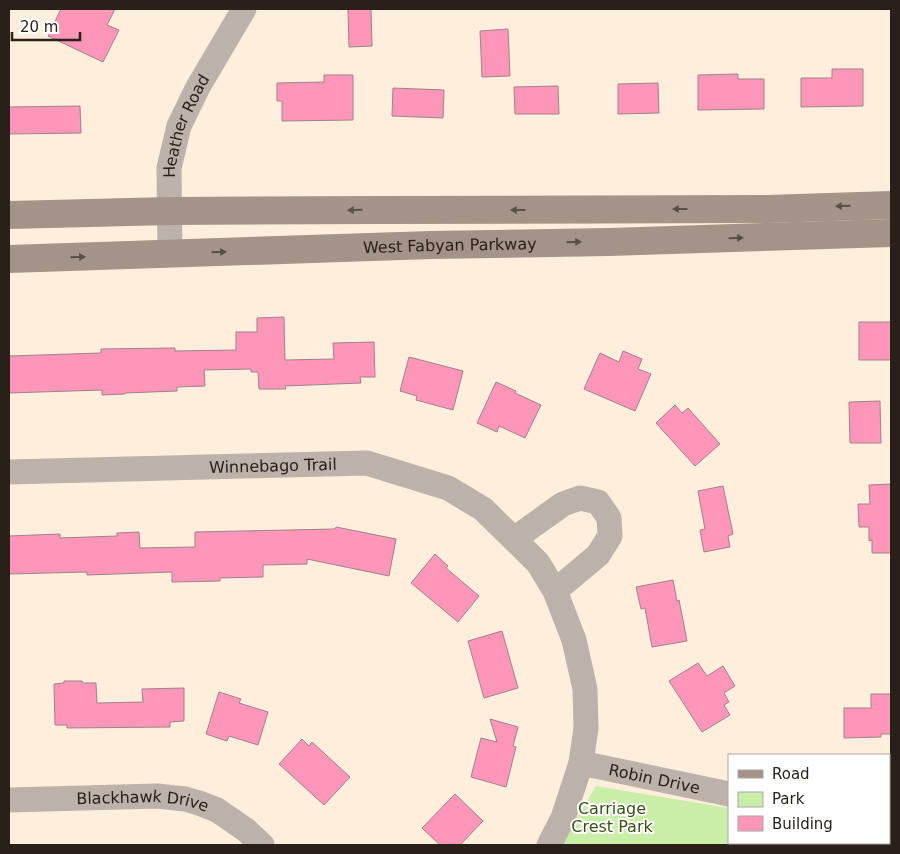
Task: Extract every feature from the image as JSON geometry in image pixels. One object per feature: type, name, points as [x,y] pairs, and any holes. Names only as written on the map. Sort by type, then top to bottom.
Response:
[{"type":"main road","name":"West Fabyan Parkway","points":[[9,215],[381,210],[767,209],[891,205]]},
{"type":"main road","name":"West Fabyan Parkway","points":[[9,259],[431,244],[609,242],[891,233]]},
{"type":"street","name":"Heather Road","points":[[170,254],[170,168],[179,126],[198,87],[244,9]]},
{"type":"street","name":"Winnebago Trail","points":[[9,472],[367,463],[448,488],[483,509],[538,563],[555,591],[574,640],[585,689],[586,728],[581,763],[562,818],[549,845]]},
{"type":"street","points":[[514,539],[562,504],[580,498],[598,502],[610,518],[610,536],[598,555],[555,591]]},
{"type":"street","name":"Robin Drive","points":[[581,763],[728,794]]},
{"type":"street","name":"Blackhawk Drive","points":[[9,800],[157,796],[185,799],[217,810],[246,830],[262,845]]},
{"type":"green space","name":"Carriage Crest Park","points":[[596,786],[728,808],[728,844],[805,844],[805,845],[560,845]]},
{"type":"building","points":[[61,9],[115,9],[107,25],[119,30],[103,62],[48,36]]},
{"type":"building","points":[[348,9],[371,9],[372,46],[349,47]]},
{"type":"building","points":[[508,29],[510,76],[482,77],[480,31]]},
{"type":"building","points":[[832,69],[863,69],[863,106],[801,107],[801,78],[832,78]]},
{"type":"building","points":[[738,74],[738,79],[764,79],[764,109],[698,110],[698,75]]},
{"type":"building","points":[[324,75],[353,75],[353,120],[282,121],[282,101],[277,101],[277,83],[324,82]]},
{"type":"building","points":[[658,83],[659,113],[618,114],[618,84]]},
{"type":"building","points":[[558,86],[559,114],[515,114],[514,87]]},
{"type":"building","points":[[393,88],[444,90],[443,118],[392,116]]},
{"type":"building","points":[[80,106],[81,133],[9,134],[9,107]]},
{"type":"building","points":[[284,317],[285,360],[334,359],[333,343],[374,342],[375,377],[360,377],[361,383],[285,386],[286,389],[259,389],[258,372],[251,372],[251,369],[204,370],[205,386],[177,387],[177,391],[102,395],[102,390],[9,393],[9,356],[101,353],[101,349],[175,348],[175,351],[236,350],[236,332],[257,332],[257,318]]},
{"type":"building","points":[[859,322],[891,322],[891,360],[859,360]]},
{"type":"building","points":[[623,351],[642,359],[638,369],[651,374],[635,411],[584,389],[600,353],[619,362]]},
{"type":"building","points":[[409,357],[463,371],[453,410],[416,400],[417,396],[400,391]]},
{"type":"building","points":[[496,382],[541,405],[525,438],[499,426],[497,432],[477,423]]},
{"type":"building","points":[[880,401],[881,443],[850,443],[849,402]]},
{"type":"building","points":[[675,405],[682,413],[688,408],[720,444],[695,466],[656,423]]},
{"type":"building","points":[[891,484],[891,553],[872,553],[872,540],[869,541],[869,527],[859,527],[858,504],[870,504],[869,485]]},
{"type":"building","points":[[723,486],[733,534],[728,536],[730,547],[704,552],[700,530],[705,529],[698,491]]},
{"type":"building","points":[[336,527],[396,539],[389,576],[307,559],[307,564],[263,565],[263,577],[220,578],[220,581],[172,582],[172,572],[87,575],[87,572],[9,574],[9,536],[60,534],[60,538],[117,536],[117,533],[139,532],[140,548],[195,547],[195,532],[335,529]]},
{"type":"building","points":[[435,554],[448,566],[446,568],[479,596],[458,622],[411,583]]},
{"type":"building","points":[[673,580],[687,641],[652,647],[645,608],[641,609],[636,587]]},
{"type":"building","points":[[502,631],[518,688],[484,698],[468,641]]},
{"type":"building","points":[[698,663],[707,676],[723,666],[735,686],[724,693],[729,702],[724,705],[730,715],[702,732],[669,681]]},
{"type":"building","points":[[64,681],[96,683],[97,703],[143,702],[142,689],[184,688],[184,721],[170,722],[170,727],[67,728],[67,725],[55,725],[54,684],[64,683]]},
{"type":"building","points":[[219,692],[241,699],[239,703],[268,712],[258,745],[229,736],[227,741],[206,734]]},
{"type":"building","points":[[871,694],[891,694],[891,734],[881,734],[881,737],[844,738],[844,708],[871,708]]},
{"type":"building","points":[[490,719],[518,727],[513,746],[516,747],[506,787],[471,777],[481,738],[497,742]]},
{"type":"building","points":[[302,739],[309,746],[312,742],[350,777],[324,805],[279,764]]},
{"type":"building","points":[[455,794],[483,821],[460,845],[440,845],[422,828]]}]
